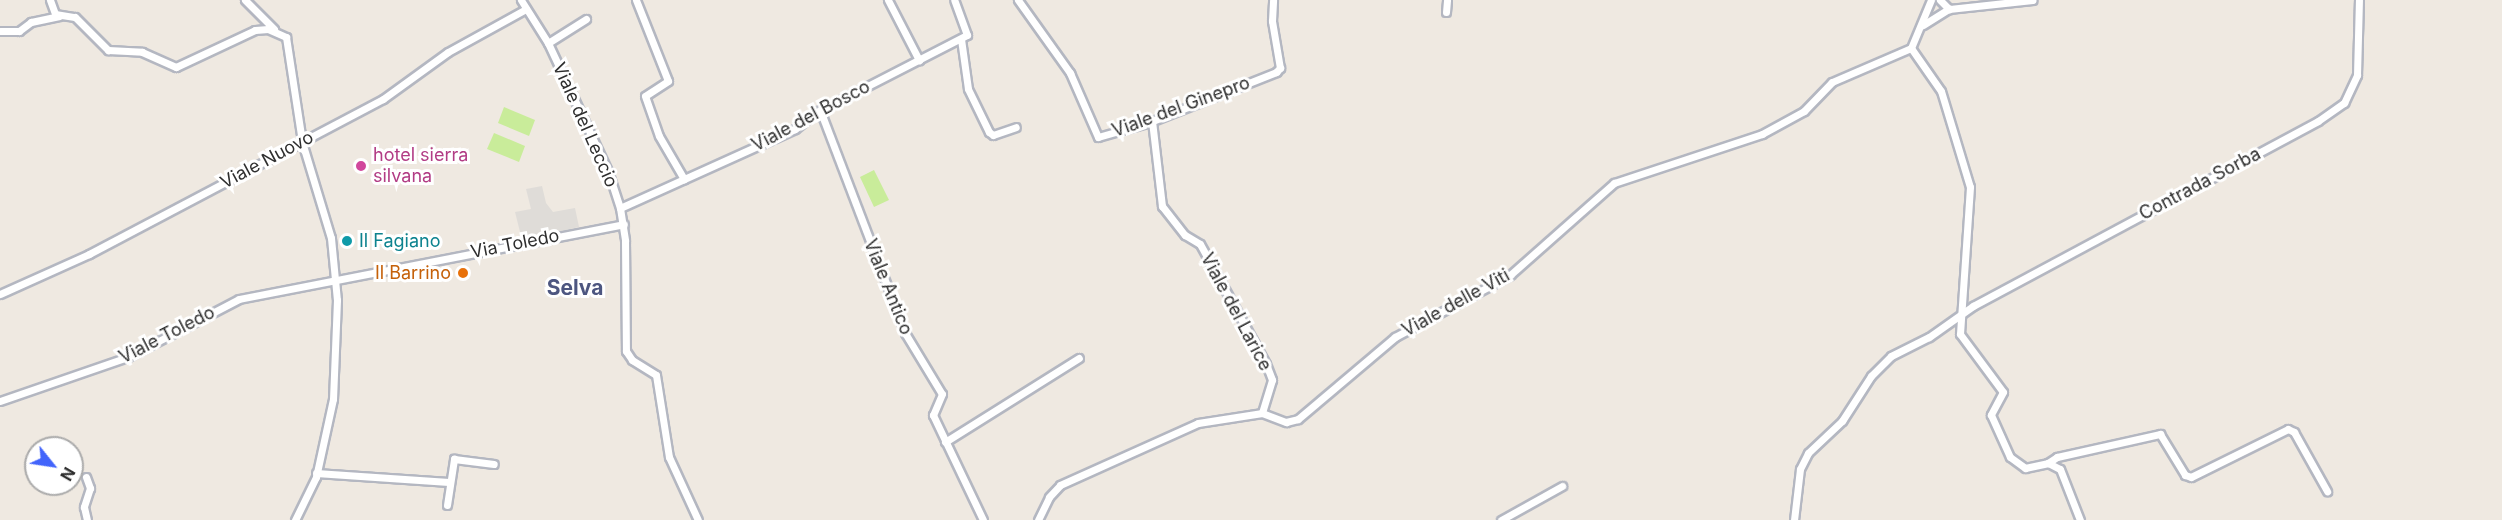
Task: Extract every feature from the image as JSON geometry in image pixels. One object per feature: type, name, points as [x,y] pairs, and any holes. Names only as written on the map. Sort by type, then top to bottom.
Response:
[{"type":"street","points":[[50,0],[59,16]]},
{"type":"street","points":[[245,0],[276,31],[286,37],[302,142],[331,238],[336,280],[333,399],[316,473],[295,520]]},
{"type":"street","name":"Viale del Leccio","points":[[521,0],[548,43],[608,171],[624,224],[626,351],[632,360],[656,375],[669,457],[698,520]]},
{"type":"street","points":[[636,0],[668,81],[645,96],[659,136],[684,179]]},
{"type":"street","points":[[888,0],[919,60]]},
{"type":"street","points":[[955,0],[968,31],[961,39],[968,89],[988,132],[993,135],[1016,127]]},
{"type":"street","name":"Viale del Ginepro","points":[[1018,0],[1070,73],[1098,137],[1152,121],[1276,72],[1280,68],[1272,21],[1273,0]]},
{"type":"street","points":[[1446,12],[1447,0]]},
{"type":"street","points":[[1930,0],[1923,26],[1911,48],[1941,91],[1970,187],[1960,334],[2003,392],[1991,415],[2010,457],[2025,468],[2048,463],[2057,457],[2160,434],[2185,475],[2191,477],[2288,429],[2294,432],[2327,491]]},
{"type":"street","points":[[1940,0],[1949,9]]},
{"type":"street","points":[[1923,26],[1949,9],[2033,0]]},
{"type":"street","name":"Contrada Sorba","points":[[1794,520],[1797,484],[1808,453],[1852,408],[1884,361],[1929,337],[1961,313],[2337,109],[2352,90],[2357,75],[2360,0]]},
{"type":"street","name":"Viale Nuovo","points":[[0,294],[89,254],[383,99],[448,52],[526,9]]},
{"type":"street","points":[[0,31],[19,31],[31,22],[59,16],[75,17],[108,50],[142,52],[176,67],[255,30],[276,31]]},
{"type":"street","name":"Viale del Leccio","points":[[548,43],[586,19]]},
{"type":"street","name":"Viale del Bosco","points":[[620,208],[795,129],[820,110],[961,39]]},
{"type":"street","name":"Viale delle Viti","points":[[1038,520],[1048,497],[1060,484],[1140,446],[1198,423],[1262,413],[1286,422],[1298,419],[1395,337],[1510,275],[1614,183],[1762,134],[1803,111],[1832,82],[1911,48]]},
{"type":"street","name":"Viale Antico","points":[[820,110],[905,333],[942,394],[933,415],[983,520]]},
{"type":"street","name":"Viale del Larice","points":[[1152,121],[1162,206],[1185,235],[1200,244],[1266,364],[1272,380],[1262,413]]},
{"type":"street","name":"Via Toledo","points":[[336,280],[624,224]]},
{"type":"street","name":"Viale Toledo","points":[[0,401],[128,357],[239,299],[336,280]]},
{"type":"street","points":[[945,442],[1079,358]]},
{"type":"street","points":[[447,505],[454,459],[494,464]]},
{"type":"street","points":[[2048,463],[2060,469],[2080,520]]},
{"type":"street","points":[[316,473],[449,482]]},
{"type":"street","points":[[86,477],[90,488],[84,507],[87,520]]},
{"type":"street","points":[[1501,520],[1562,486]]},
{"type":"green space","points":[[504,107],[535,120],[529,136],[498,123]]},
{"type":"green space","points":[[494,133],[525,146],[519,162],[487,149]]},
{"type":"green space","points":[[874,170],[889,200],[874,207],[860,177]]},
{"type":"shaded area","points":[[542,186],[546,203],[553,212],[575,208],[579,227],[522,240],[515,212],[531,209],[526,189]]},
{"type":"place","name":"hotel sierra silvana","points":[[361,166]]},
{"type":"place","name":"Il Fagiano","points":[[347,241]]},
{"type":"place","name":"Il Barrino","points":[[463,273]]},
{"type":"district","name":"Selva","points":[[575,288]]}]
